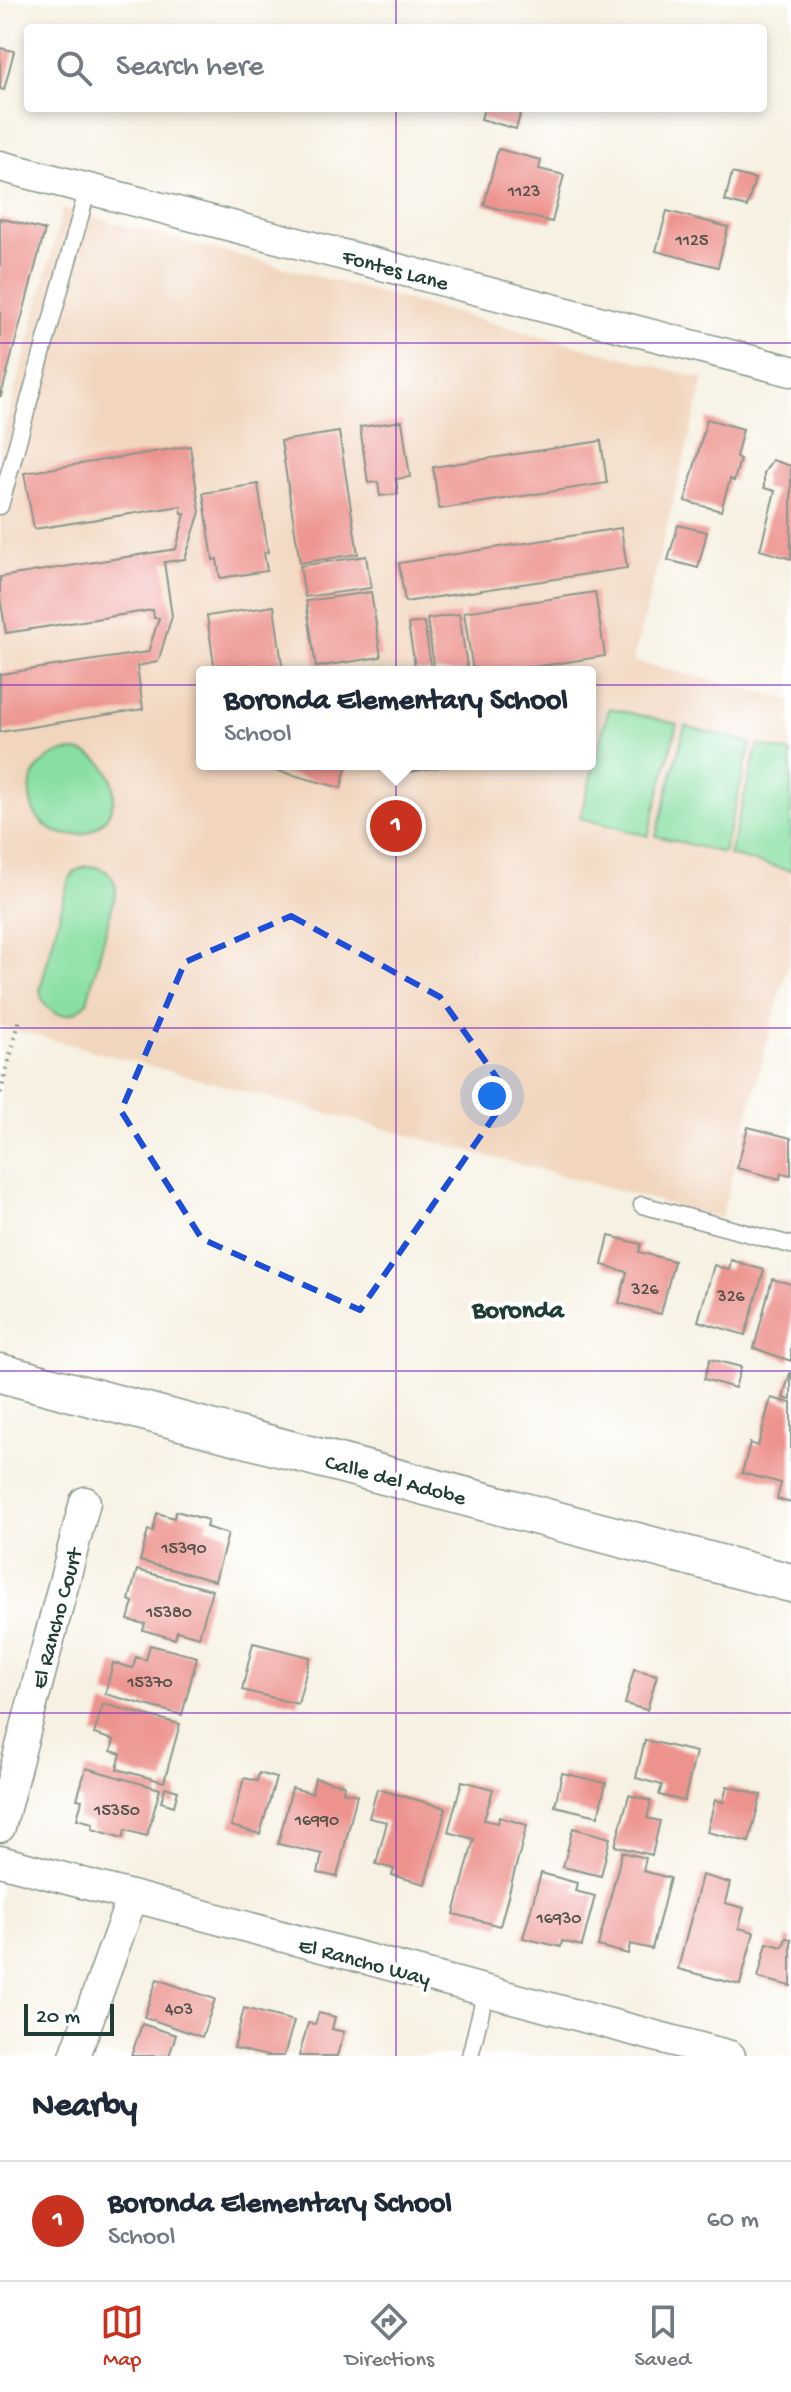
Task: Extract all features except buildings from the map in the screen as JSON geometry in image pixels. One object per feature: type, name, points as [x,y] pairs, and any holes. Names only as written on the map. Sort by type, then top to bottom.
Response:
[{"type":"street","name":"Fontes Lane","points":[[0,166],[791,371]]},
{"type":"street","name":"Calle del Adobe","points":[[0,1373],[791,1583]]},
{"type":"street","name":"El Rancho Court","points":[[0,1827],[85,1502]]},
{"type":"street","name":"El Rancho Way","points":[[0,1861],[730,2056]]},
{"type":"street","points":[[75,2056],[132,1898]]},
{"type":"lane","points":[[0,506],[88,188]]},
{"type":"lane","points":[[642,1205],[791,1245]]},
{"type":"lane","points":[[470,2056],[486,1991]]},
{"type":"path","points":[[0,1093],[19,1021]]},
{"type":"highlighted area","points":[[291,916],[440,997],[509,1095],[360,1310],[202,1239],[121,1111],[185,962]]},
{"type":"shaded area","points":[[63,209],[704,379],[633,661],[791,700],[791,952],[721,1218],[0,1026],[0,447]]},
{"type":"green space","points":[[609,708],[677,724],[648,836],[580,818],[593,770],[596,770],[596,757]]},
{"type":"green space","points":[[685,726],[751,743],[723,853],[656,836]]},
{"type":"green space","points":[[758,745],[791,753],[791,871],[729,855]]},
{"type":"green space","points":[[72,751],[88,754],[102,763],[111,777],[114,793],[111,809],[102,823],[88,832],[72,835],[56,832],[42,823],[33,809],[30,793],[33,777],[42,763],[56,754]]},
{"type":"green space","points":[[86,866],[107,872],[114,880],[116,892],[87,1002],[73,1013],[59,1014],[46,1006],[40,990],[69,879]]},
{"type":"place","name":"Boronda Elementary School","points":[[396,826]]},
{"type":"district","name":"Boronda","points":[[518,1308]]}]
